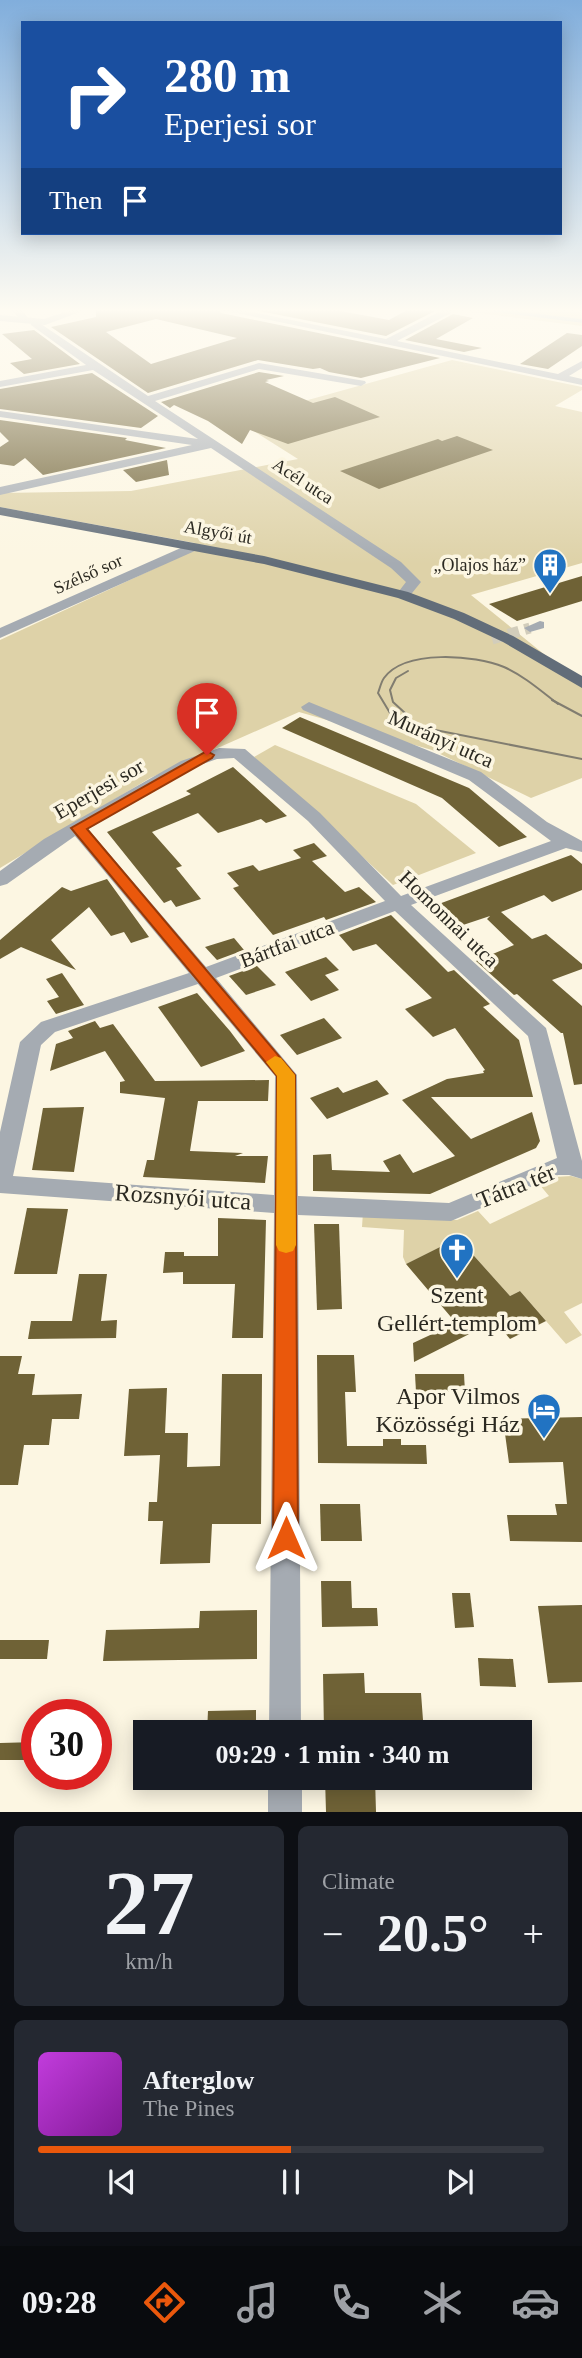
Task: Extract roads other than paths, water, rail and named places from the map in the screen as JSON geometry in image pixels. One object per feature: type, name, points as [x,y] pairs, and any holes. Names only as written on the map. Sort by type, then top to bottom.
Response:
[{"type":"main road","name":"Algyői út","points":[[0,511],[276,563],[403,594],[508,639],[582,683]]},
{"type":"street","name":"Acél utca","points":[[138,395],[396,565],[414,582],[403,594]]},
{"type":"street","points":[[146,400],[164,395]]},
{"type":"street","points":[[0,414],[213,444]]},
{"type":"street","points":[[0,491],[213,444]]},
{"type":"street","name":"Szélső sor","points":[[0,634],[192,547]]},
{"type":"street","name":"Murányi utca","points":[[309,707],[475,776],[573,844]]},
{"type":"street","name":"Eperjesi sor","points":[[0,880],[50,843],[187,765],[207,755],[226,751]]},
{"type":"street","name":"Homonnai utca","points":[[226,751],[239,753],[314,817],[430,936],[538,1033],[576,1168]]},
{"type":"street","points":[[78,828],[286,1075],[285,1720]]},
{"type":"street","name":"Bártfai utca","points":[[0,1184],[31,1042],[48,1027],[202,976],[398,902],[573,844]]},
{"type":"street","name":"Tátra tér","points":[[451,1212],[543,1171],[576,1168]]},
{"type":"street","name":"Rozsnyói utca","points":[[0,1184],[286,1205],[451,1212]]},
{"type":"street","points":[[285,1790],[285,1812]]},
{"type":"tunnel","points":[[492,639],[530,628]]},
{"type":"tram line","points":[[554,701],[504,667],[476,660],[441,657],[408,662],[394,669],[384,678],[378,693],[390,713],[420,727],[582,759]]},
{"type":"tram line","points":[[405,713],[393,702],[390,690],[396,678],[408,671]]},
{"type":"tram line","points":[[554,701],[582,716]]},
{"type":"tram line","points":[[554,701],[558,704]]},
{"type":"place","name":"„Olajos ház”","points":[[550,595]]},
{"type":"place","name":"Szent Gellért-templom","points":[[457,1280]]},
{"type":"place","name":"Apor Vilmos Közösségi Ház","points":[[544,1440]]}]
